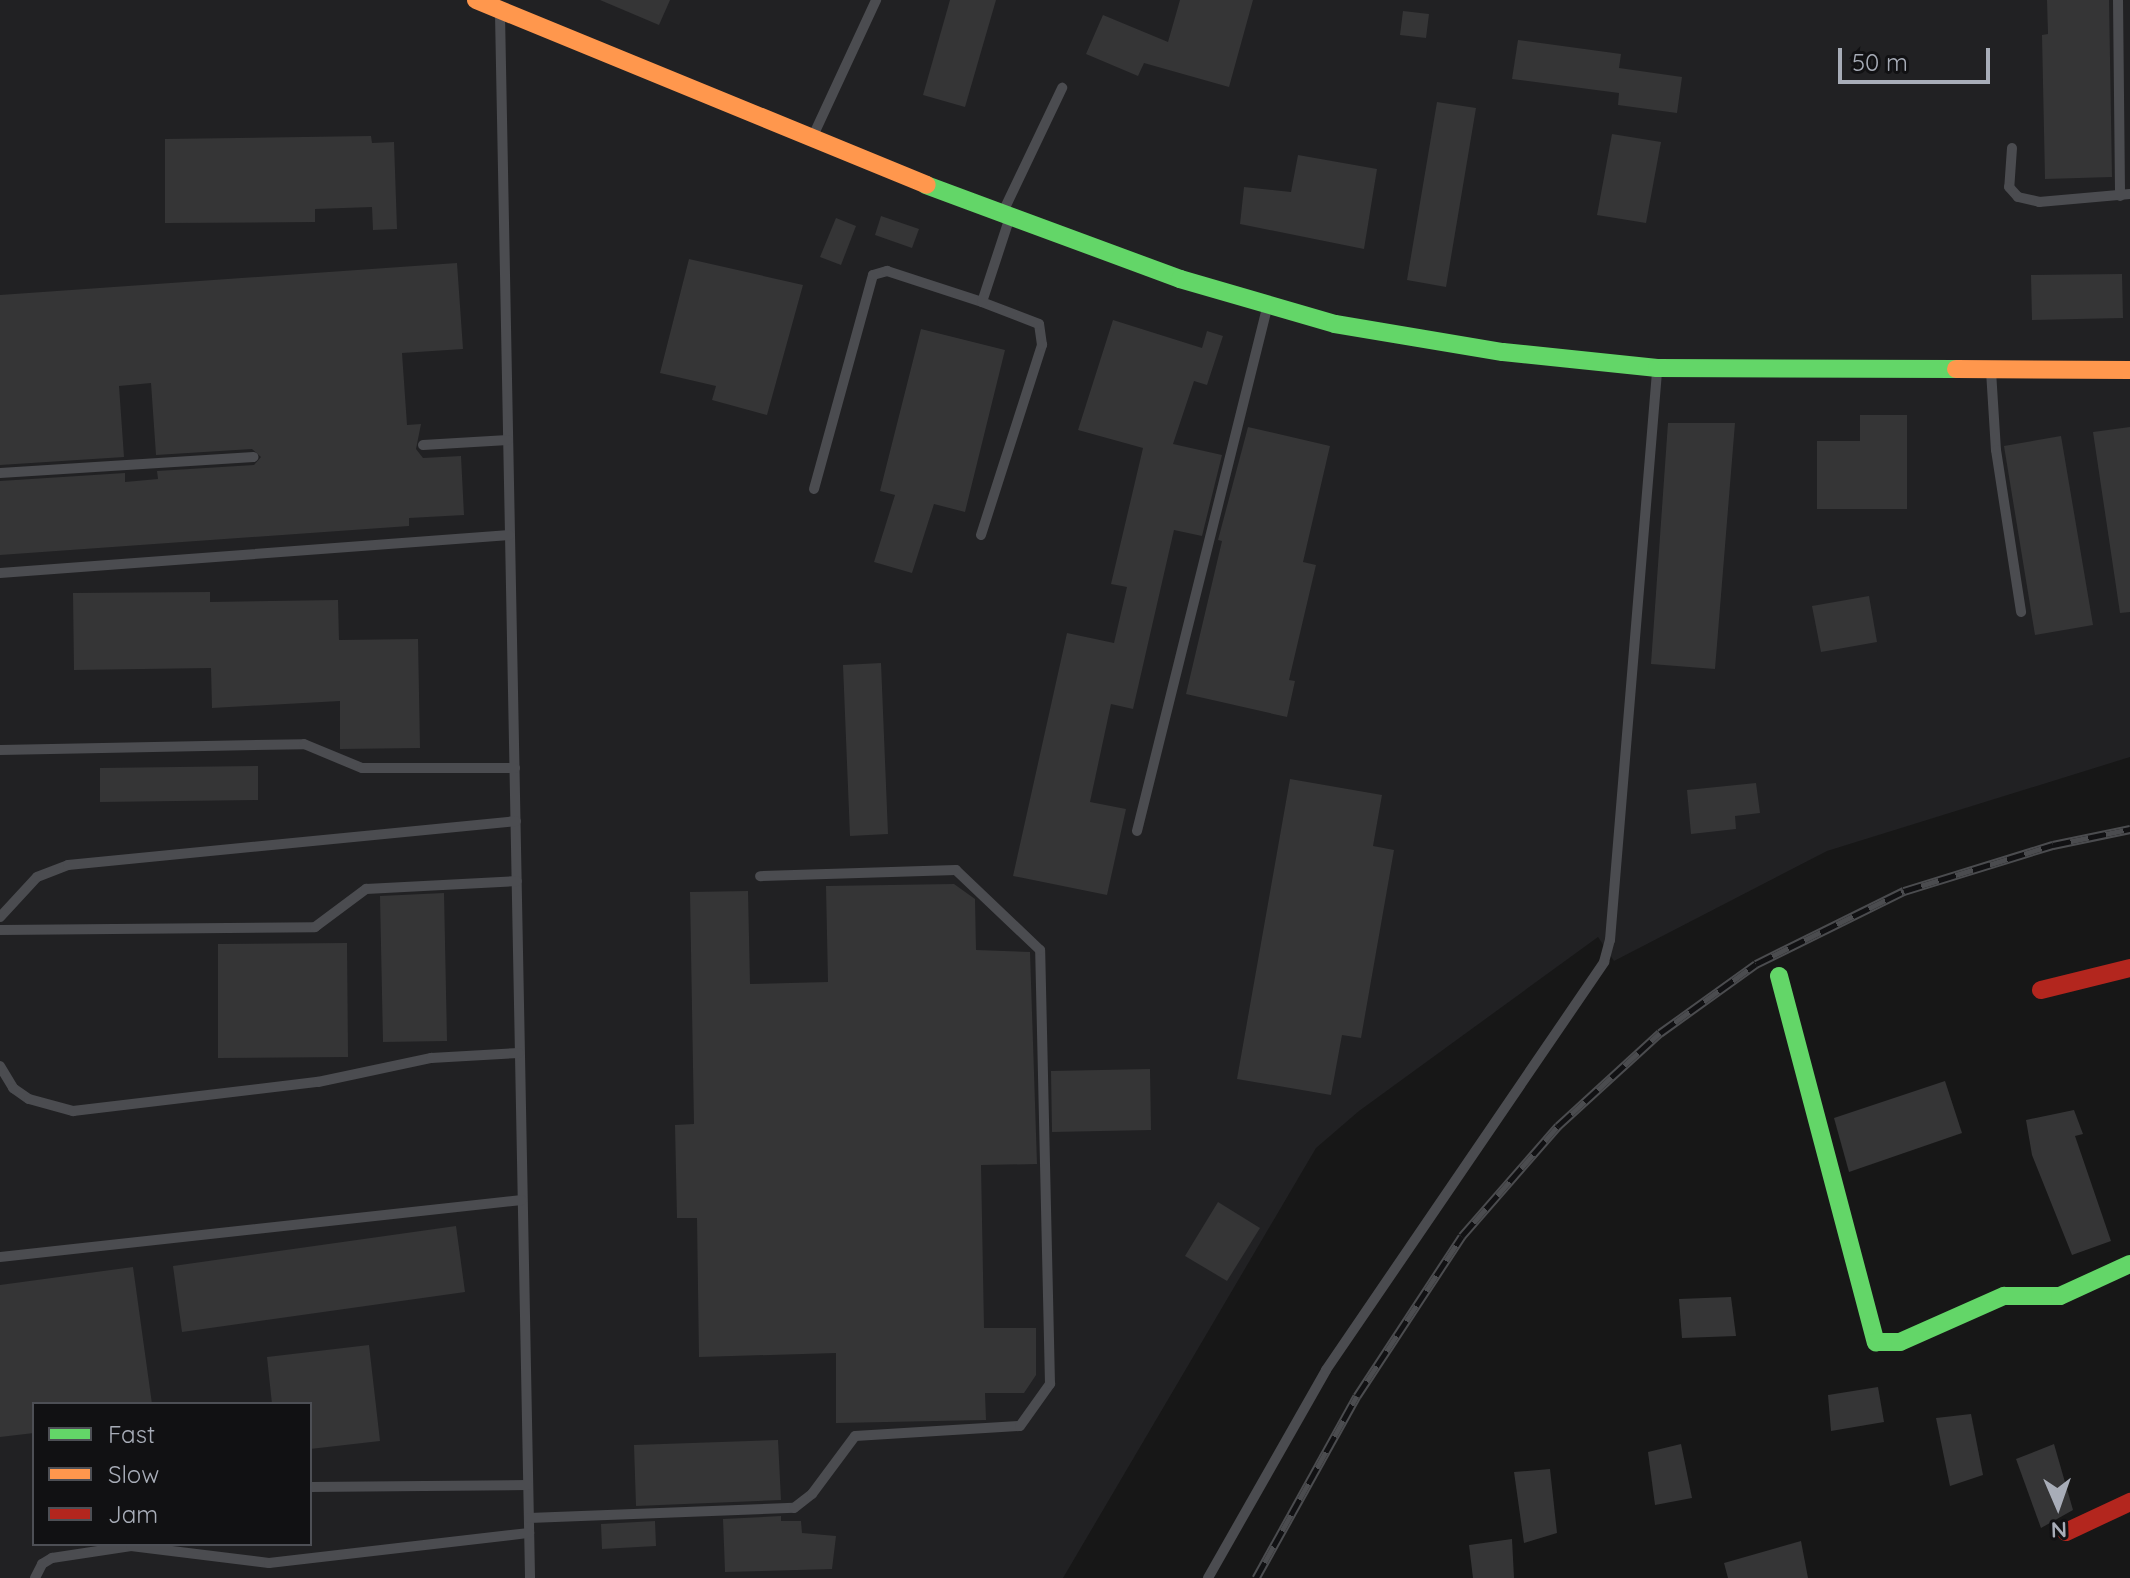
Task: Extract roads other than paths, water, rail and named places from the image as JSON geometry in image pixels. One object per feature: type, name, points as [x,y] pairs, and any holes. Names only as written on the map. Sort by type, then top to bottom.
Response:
[{"type":"street","points":[[476,0],[1005,217],[1268,306],[1404,337],[1657,368],[2130,370]]},
{"type":"street","points":[[2041,990],[2130,968]]},
{"type":"street","points":[[1779,976],[1876,1342],[1900,1342],[2004,1296],[2068,1293],[2130,1264]]},
{"type":"street","points":[[2066,1532],[2130,1502]]},
{"type":"lane","points":[[813,136],[876,0]]},
{"type":"lane","points":[[2012,148],[2009,187],[2018,197],[2039,202],[2125,195],[2118,0]]},
{"type":"lane","points":[[500,8],[530,1578]]},
{"type":"lane","points":[[982,302],[1005,217],[1062,88]]},
{"type":"lane","points":[[814,489],[873,275],[887,271],[1039,324],[1042,345],[981,535]]},
{"type":"lane","points":[[1137,831],[1268,306]]},
{"type":"lane","points":[[1208,1578],[1334,1358],[1604,962],[1610,940],[1657,368]]},
{"type":"lane","points":[[1991,369],[1996,450],[2021,612]]},
{"type":"lane","points":[[423,445],[508,440]]},
{"type":"lane","points":[[0,473],[253,457]]},
{"type":"lane","points":[[0,573],[510,535]]},
{"type":"lane","points":[[0,750],[304,744],[362,768],[515,768]]},
{"type":"lane","points":[[0,917],[37,877],[68,865],[516,821]]},
{"type":"lane","points":[[529,1518],[794,1508],[812,1494],[855,1436],[1020,1426],[1050,1384],[1040,950],[956,870],[760,876]]},
{"type":"lane","points":[[0,930],[315,927],[366,889],[517,881]]},
{"type":"lane","points":[[0,1066],[13,1088],[29,1099],[73,1111],[318,1082],[449,1055],[519,1053]]},
{"type":"lane","points":[[0,1257],[522,1200]]},
{"type":"lane","points":[[312,1487],[528,1485]]},
{"type":"lane","points":[[35,1578],[42,1564],[52,1558],[131,1546],[269,1563],[529,1533]]},
{"type":"railway","points":[[1256,1578],[1357,1396],[1462,1236],[1558,1126],[1660,1033],[1756,964],[1904,891],[2053,845],[2130,829]]}]
